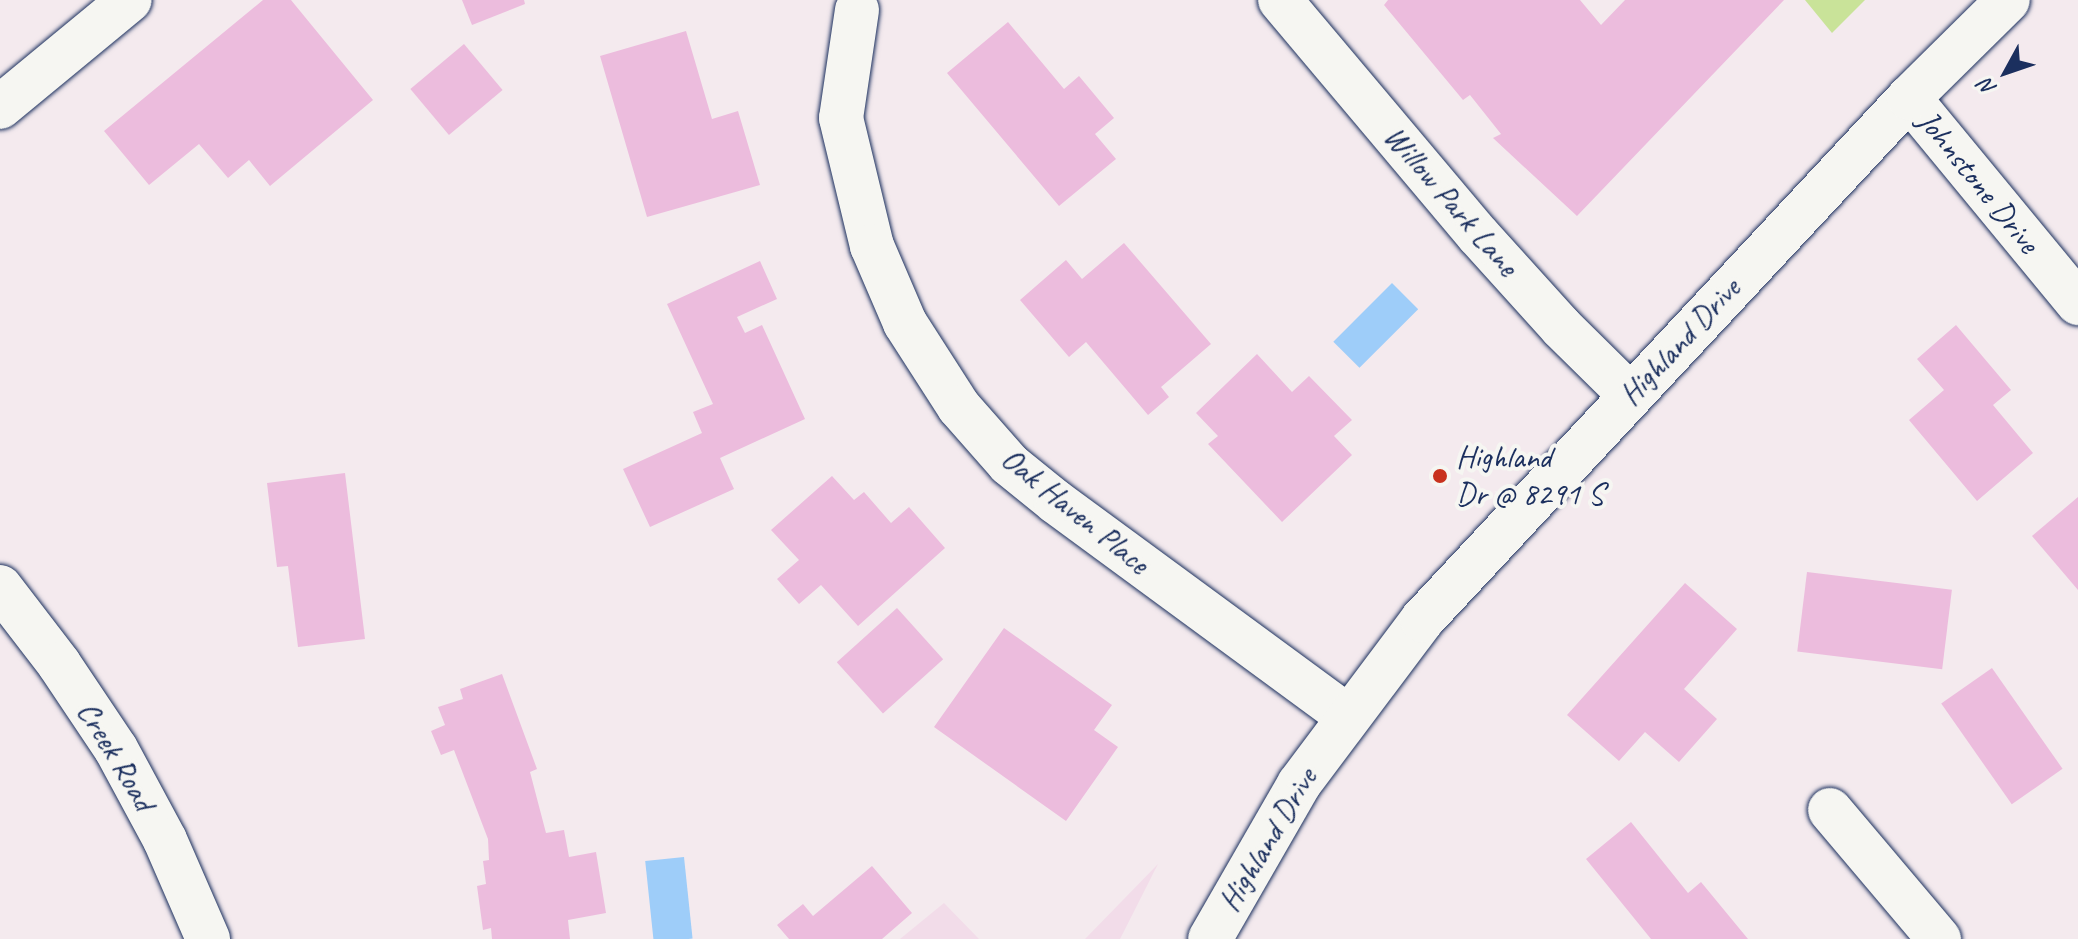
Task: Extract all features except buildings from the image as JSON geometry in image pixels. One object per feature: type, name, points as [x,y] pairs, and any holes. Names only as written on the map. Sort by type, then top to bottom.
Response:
[{"type":"street","points":[[0,107],[130,0]]},
{"type":"street","name":"Willow Park Lane","points":[[1280,0],[1478,235],[1561,327],[1630,395]]},
{"type":"street","name":"Highland Drive","points":[[1210,939],[1299,784],[1347,716],[1465,570],[1909,98],[2008,0]]},
{"type":"street","name":"Oak Haven Place","points":[[857,10],[841,118],[872,246],[905,323],[959,407],[1009,464],[1056,502],[1347,716]]},
{"type":"street","name":"Johnstone Drive","points":[[1909,98],[2078,303]]},
{"type":"street","name":"Creek Road","points":[[0,587],[59,664],[116,749],[165,840],[208,939]]},
{"type":"street","points":[[1830,810],[1939,939]]},
{"type":"shaded area","points":[[1158,864],[1120,939],[1085,939]]},
{"type":"shaded area","points":[[944,903],[979,939],[900,939]]},
{"type":"green space","points":[[1805,0],[1865,0],[1832,33]]},
{"type":"water","points":[[1392,283],[1418,309],[1359,368],[1333,342]]},
{"type":"water","points":[[684,857],[693,939],[653,939],[645,861]]},
{"type":"place","name":"Highland Dr @ 8291 S","points":[[1440,476]]}]
